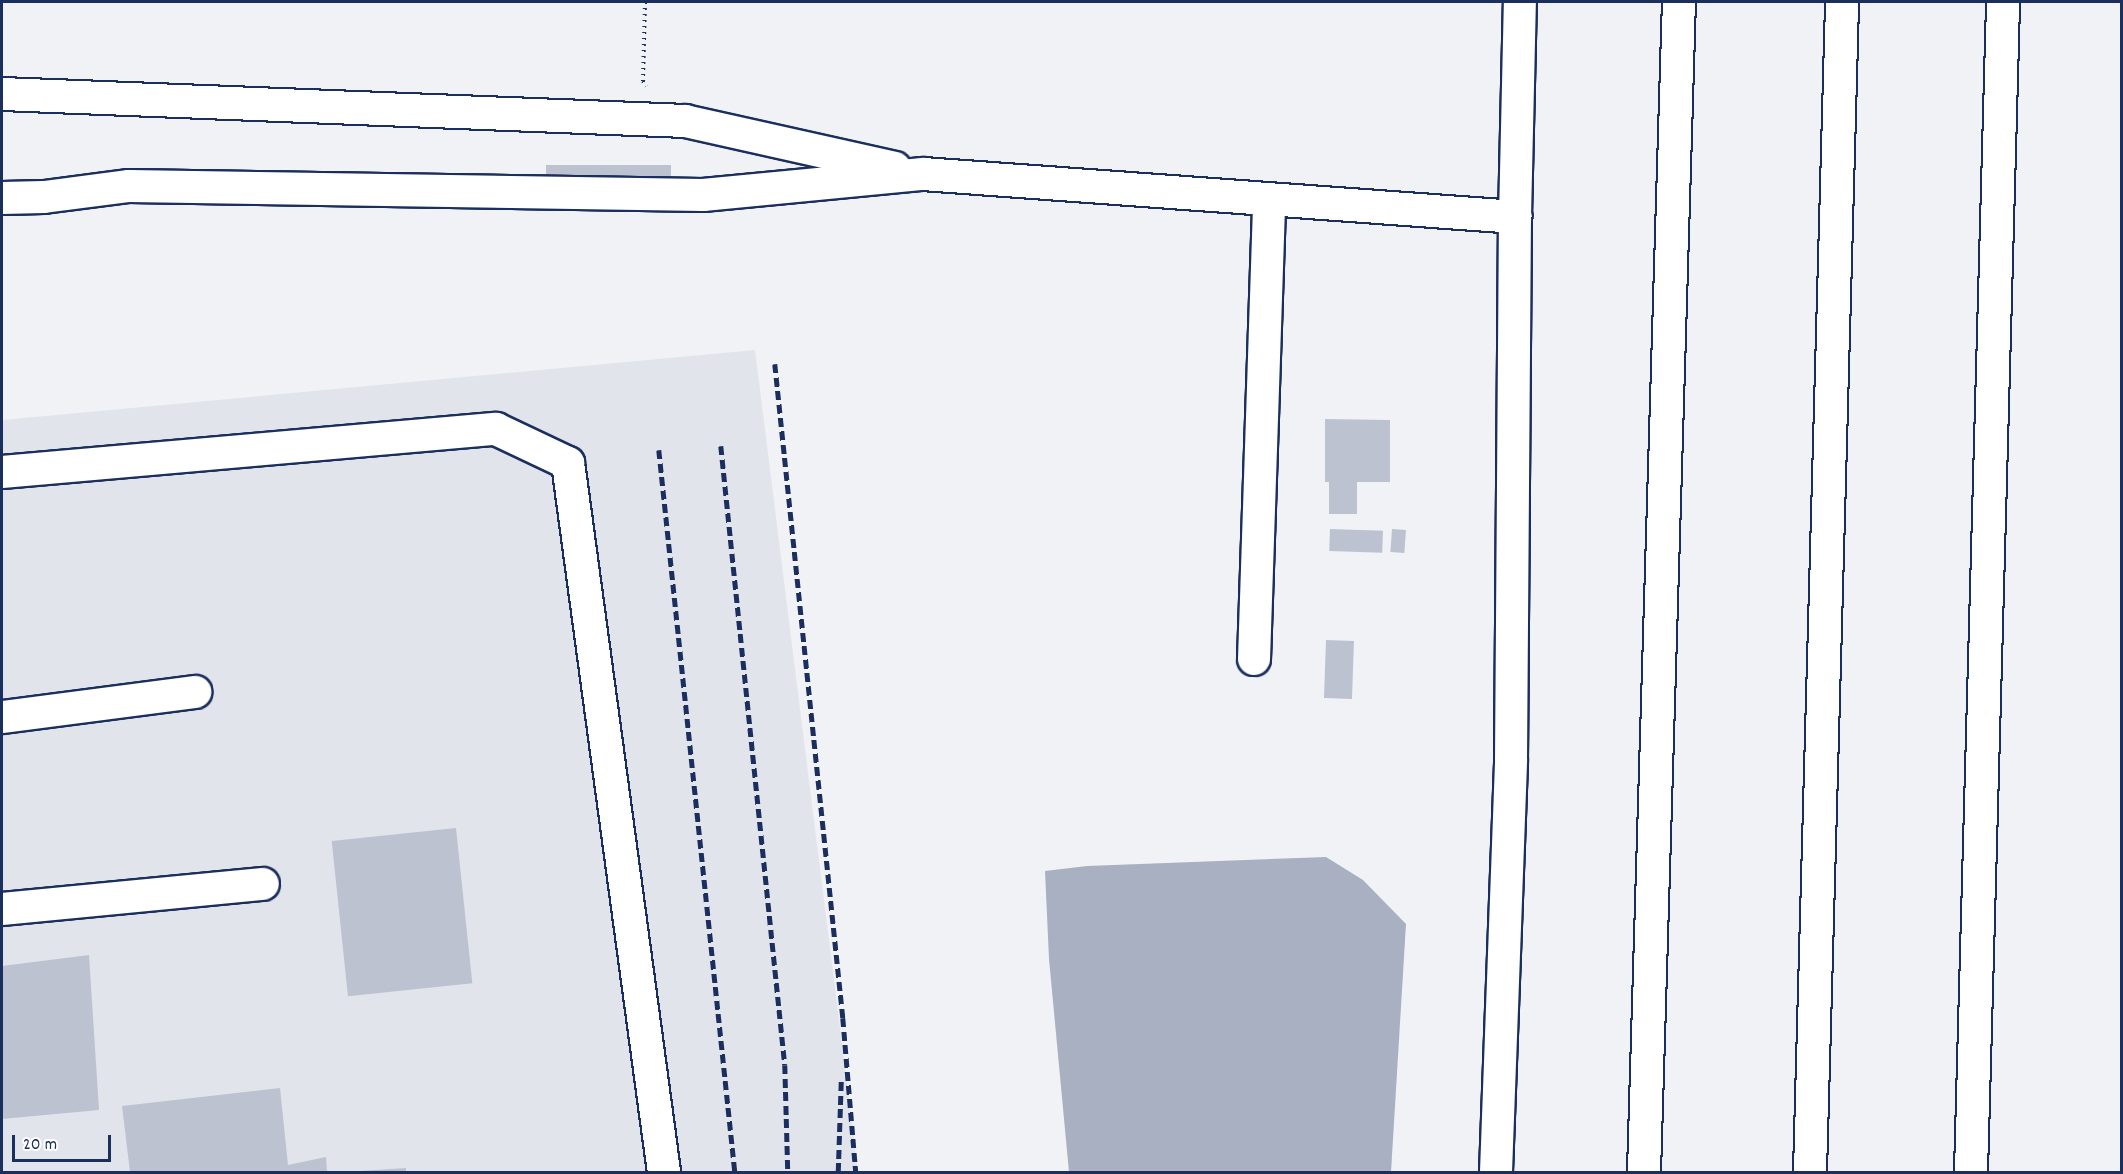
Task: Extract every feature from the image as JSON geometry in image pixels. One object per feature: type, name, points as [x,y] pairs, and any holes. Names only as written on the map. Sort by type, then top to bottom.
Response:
[{"type":"lane","points":[[1496,1173],[1511,759],[1515,217],[1520,2]]},
{"type":"lane","points":[[1644,1173],[1679,2]]},
{"type":"lane","points":[[1810,1173],[1842,2]]},
{"type":"lane","points":[[1971,1173],[2003,2]]},
{"type":"lane","points":[[2,94],[685,121],[923,174],[1515,217]]},
{"type":"lane","points":[[2,198],[44,198],[129,186],[703,195],[923,174]]},
{"type":"lane","points":[[1254,659],[1269,199]]},
{"type":"lane","points":[[2,472],[496,429],[568,463],[664,1173]]},
{"type":"lane","points":[[2,717],[195,692]]},
{"type":"lane","points":[[2,909],[263,885]]},
{"type":"shaded area","points":[[755,350],[858,1172],[2,1172],[2,420]]},
{"type":"water","points":[[1326,857],[1363,880],[1406,924],[1391,1172],[1069,1172],[1049,959],[1045,871],[1087,866]]},
{"type":"building","points":[[546,165],[671,165],[671,177],[546,177]]},
{"type":"building","points":[[1325,419],[1390,420],[1390,482],[1357,482],[1357,514],[1329,514],[1329,482],[1325,482]]},
{"type":"building","points":[[1330,529],[1383,531],[1382,553],[1329,551]]},
{"type":"building","points":[[1392,529],[1406,530],[1404,553],[1390,552]]},
{"type":"building","points":[[1326,640],[1354,641],[1352,699],[1324,698]]},
{"type":"building","points":[[456,828],[472,983],[348,996],[332,841]]},
{"type":"building","points":[[89,955],[99,1110],[2,1119],[2,966]]},
{"type":"building","points":[[280,1088],[288,1165],[326,1157],[327,1172],[130,1172],[122,1106]]},
{"type":"building","points":[[406,1168],[406,1172],[360,1172],[360,1171]]},
{"type":"railway","points":[[775,364],[843,1018],[856,1172]]},
{"type":"railway","points":[[721,446],[785,1065],[788,1172]]},
{"type":"railway","points":[[659,450],[735,1172]]},
{"type":"railway","points":[[838,1172],[841,1080]]}]
